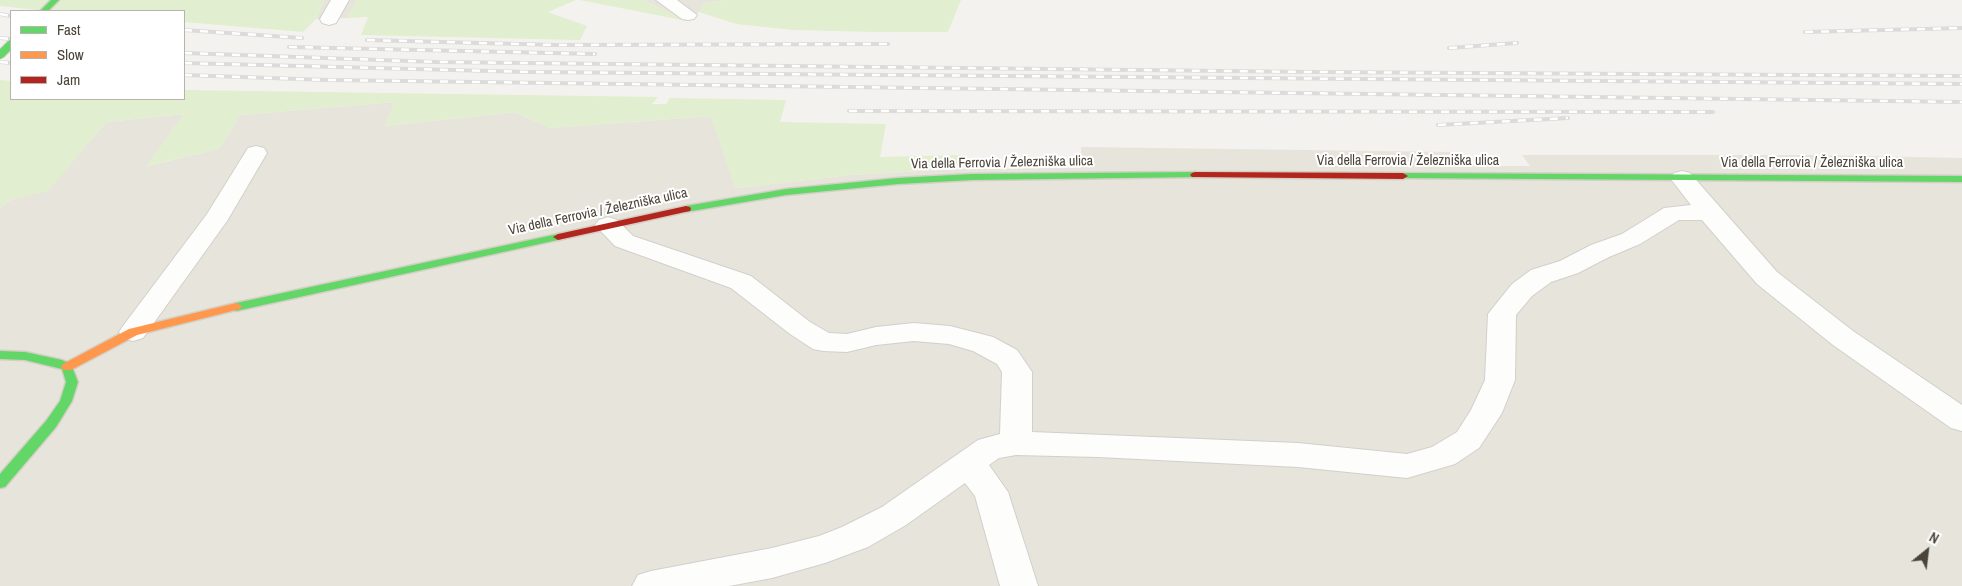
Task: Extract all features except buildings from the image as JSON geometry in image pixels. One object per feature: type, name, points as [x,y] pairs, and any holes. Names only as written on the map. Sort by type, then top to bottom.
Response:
[{"type":"street","points":[[45,10],[55,0]]},
{"type":"street","points":[[329,19],[340,0]]},
{"type":"street","points":[[665,0],[688,15]]},
{"type":"street","points":[[0,55],[10,45]]},
{"type":"street","points":[[133,332],[218,216],[256,154]]},
{"type":"street","name":"Via della Ferrovia / Železniška ulica","points":[[67,367],[133,332],[249,304],[608,225],[709,204],[786,192],[898,181],[972,177],[1182,175],[1962,179]]},
{"type":"street","points":[[1682,178],[1708,212],[1766,278],[1843,338],[1962,420]]},
{"type":"street","points":[[651,586],[772,563],[826,549],[855,537],[894,516],[990,448],[1016,443],[1298,455],[1407,466],[1443,456],[1468,440],[1486,413],[1500,380],[1502,314],[1522,290],[1542,276],[1569,268],[1600,251],[1631,239],[1673,213],[1708,212]]},
{"type":"street","points":[[608,225],[624,241],[741,282],[800,328],[823,342],[846,343],[876,336],[914,332],[950,335],[983,344],[1007,357],[1017,372],[1016,443]]},
{"type":"street","points":[[0,355],[24,356],[58,363],[67,367],[72,382],[66,401],[52,424],[0,483]]},
{"type":"street","points":[[970,463],[991,492],[1019,586]]},
{"type":"shaded area","points":[[324,0],[357,0],[347,18],[316,19]]},
{"type":"shaded area","points":[[644,0],[726,0],[705,3],[699,12],[687,21]]},
{"type":"shaded area","points":[[395,102],[385,126],[515,112],[550,128],[711,116],[736,188],[851,175],[957,169],[1081,168],[1081,147],[1453,152],[1462,166],[1530,166],[1522,155],[1816,155],[1962,158],[1962,586],[0,586],[0,208],[12,199],[48,190],[106,122],[184,114],[147,166],[219,149],[240,115]]},
{"type":"green space","points":[[0,0],[324,0],[316,19],[303,32],[185,22],[185,10],[37,10],[0,6]]},
{"type":"green space","points":[[357,0],[576,0],[548,12],[587,26],[580,40],[361,35],[368,17],[347,18]]},
{"type":"green space","points":[[580,0],[644,0],[687,21]]},
{"type":"green space","points":[[726,0],[961,0],[948,32],[875,32],[794,30],[736,24],[699,12],[705,3]]},
{"type":"green space","points":[[0,80],[10,81],[10,100],[185,100],[185,90],[658,97],[652,104],[666,104],[670,98],[786,100],[780,122],[886,124],[880,157],[961,155],[957,169],[851,175],[735,188],[711,116],[550,128],[515,112],[385,126],[395,102],[240,115],[219,149],[146,166],[184,114],[106,122],[48,191],[12,199],[0,208]]},
{"type":"railway","points":[[0,14],[10,16]]},
{"type":"railway","points":[[1805,32],[1962,28]]},
{"type":"railway","points":[[185,30],[302,38]]},
{"type":"railway","points":[[0,38],[10,39]]},
{"type":"railway","points":[[367,40],[556,45],[888,44]]},
{"type":"railway","points":[[1449,48],[1517,43]]},
{"type":"railway","points":[[289,47],[595,54]]},
{"type":"railway","points":[[0,50],[10,51]]},
{"type":"railway","points":[[185,53],[437,62],[1311,72],[1962,76]]},
{"type":"railway","points":[[0,62],[10,63]]},
{"type":"railway","points":[[185,63],[528,72],[1962,84]]},
{"type":"railway","points":[[185,75],[328,80],[1962,102]]},
{"type":"railway","points":[[849,111],[1713,112]]},
{"type":"railway","points":[[1438,125],[1568,118]]},
{"type":"traffic: fast","points":[[45,10],[55,0]]},
{"type":"traffic: fast","points":[[0,55],[10,45]]},
{"type":"traffic: fast","points":[[686,209],[786,192],[898,181],[972,177],[1195,175]]},
{"type":"traffic: fast","points":[[1403,176],[1962,179]]},
{"type":"traffic: fast","points":[[236,307],[558,237]]},
{"type":"traffic: fast","points":[[0,355],[25,356],[58,363],[67,367],[72,382],[66,401],[51,424],[0,483]]},
{"type":"traffic: slow","points":[[67,367],[133,332],[236,307]]},
{"type":"traffic: jam","points":[[1195,175],[1403,176]]},
{"type":"traffic: jam","points":[[558,237],[686,209]]}]
